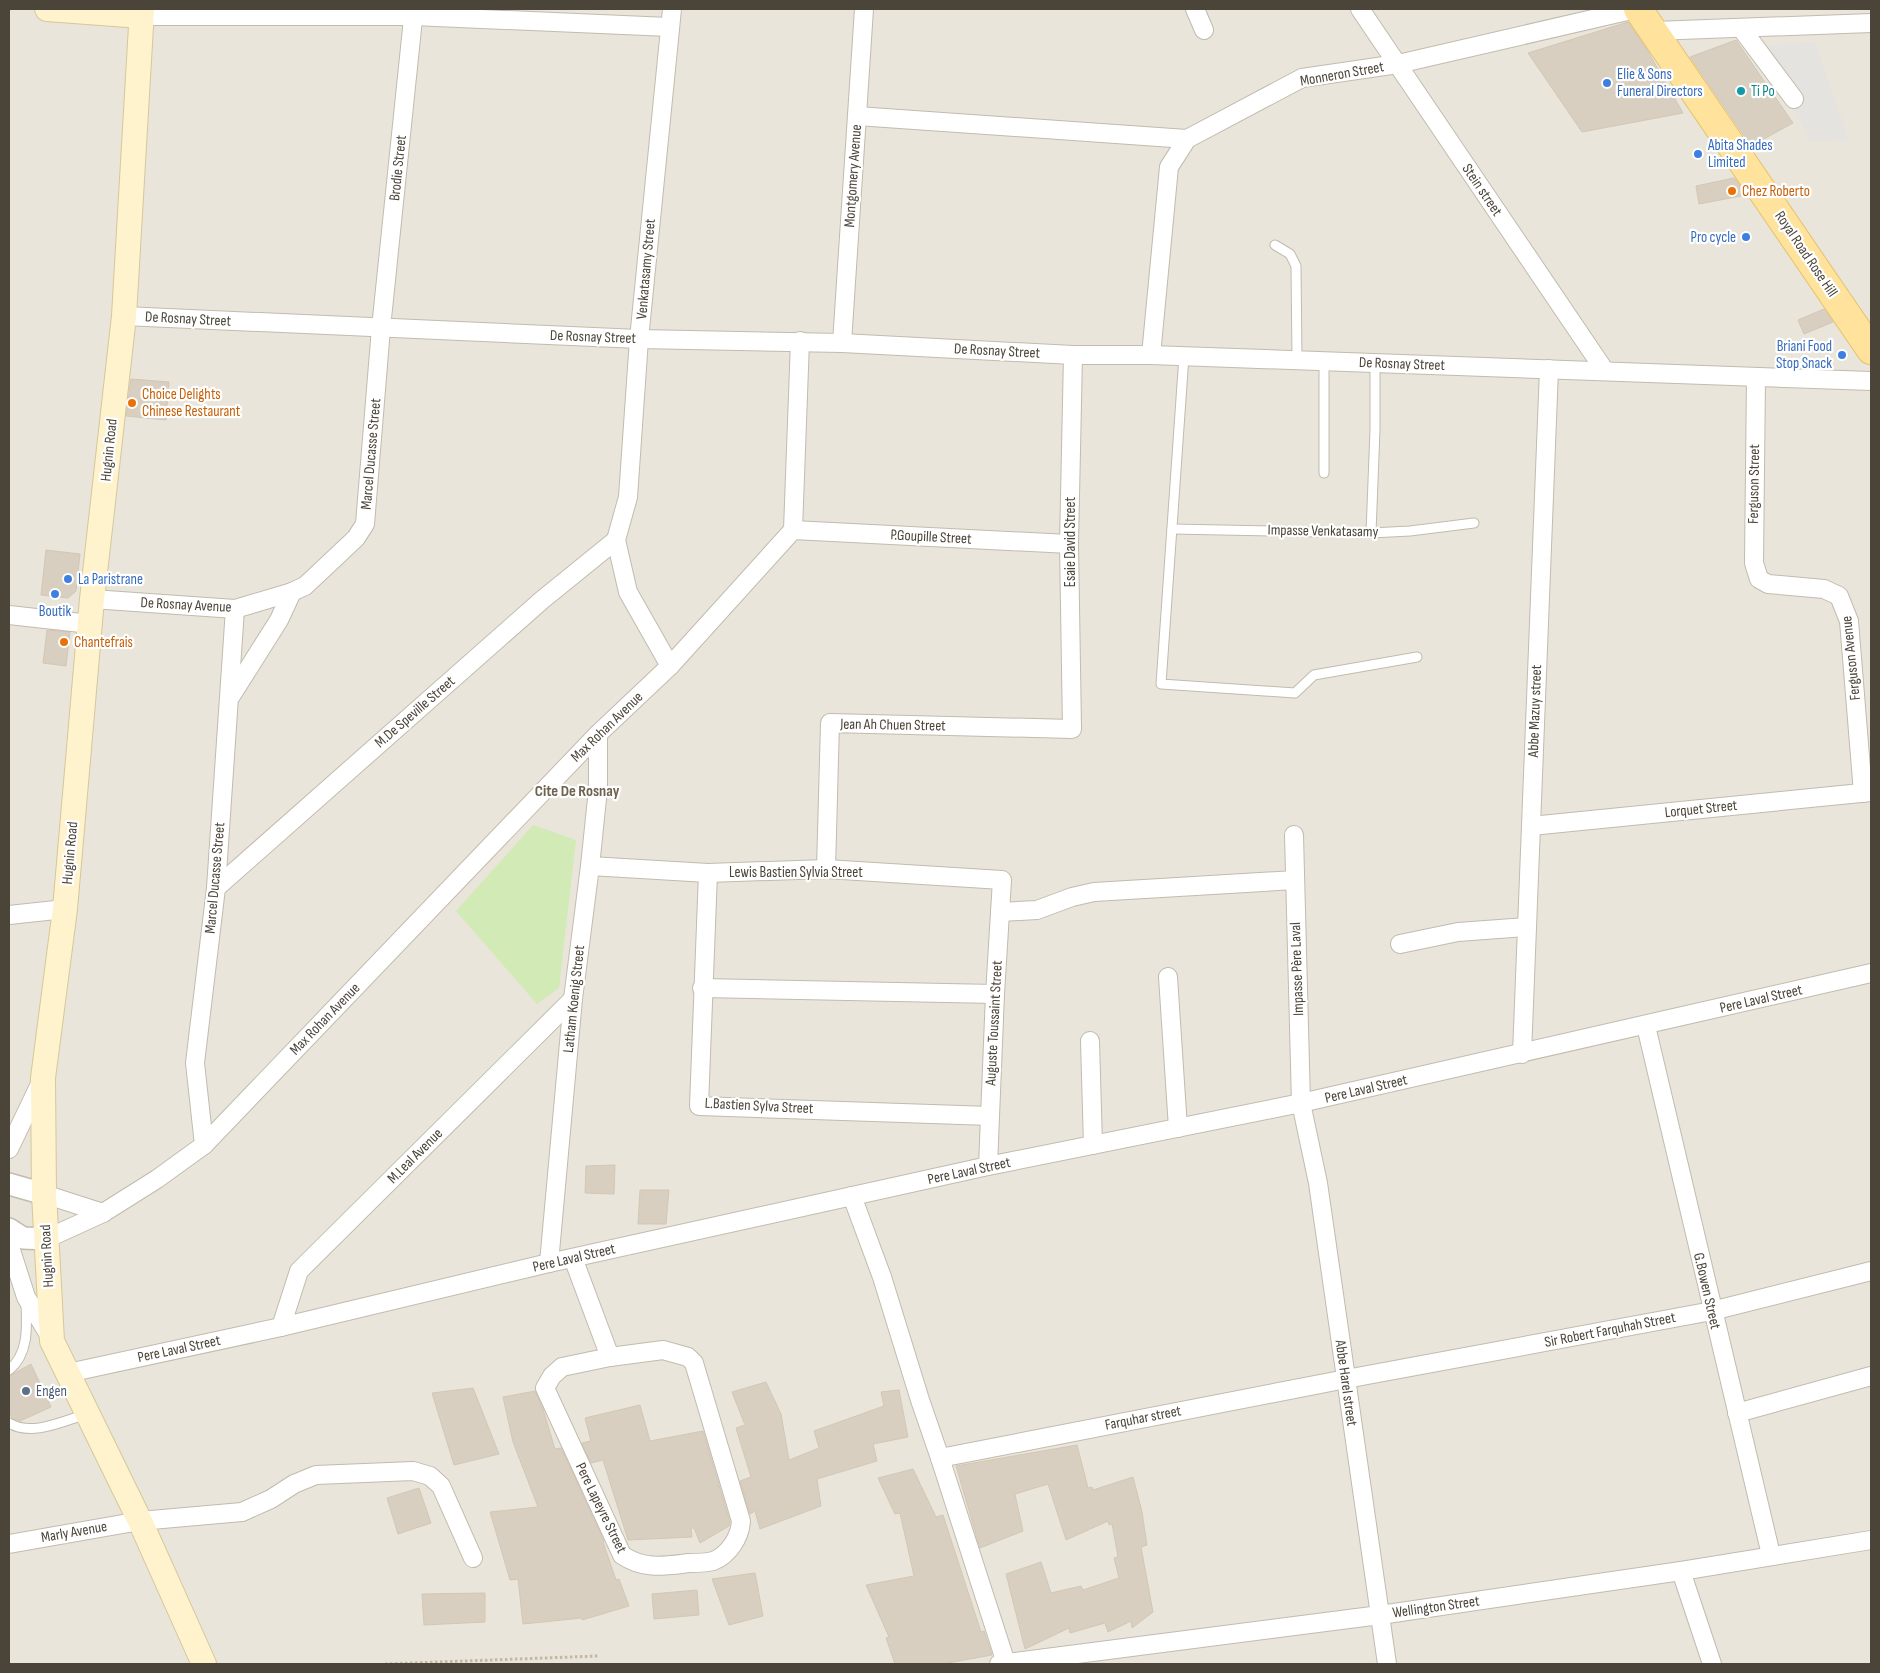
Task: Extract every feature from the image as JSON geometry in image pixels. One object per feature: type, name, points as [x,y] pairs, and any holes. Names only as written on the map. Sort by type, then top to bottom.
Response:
[{"type":"main road","points":[[47,9],[142,13]]},
{"type":"main road","name":"Royal Road Rose Hill","points":[[1637,9],[1654,31],[1871,350]]},
{"type":"main road","name":"Hugnin Road","points":[[142,13],[124,316],[92,599],[65,910],[43,1078],[44,1194],[52,1341],[140,1521],[204,1664]]},
{"type":"street","name":"Venkatasamy Street","points":[[670,666],[628,592],[616,540],[628,498],[640,339],[672,9]]},
{"type":"street","name":"Montgomery Avenue","points":[[842,343],[864,9]]},
{"type":"street","points":[[1195,9],[1204,30]]},
{"type":"street","name":"Stein street","points":[[1360,9],[1605,371]]},
{"type":"street","name":"Monneron Street","points":[[1151,354],[1169,167],[1187,139],[1302,78],[1398,64],[1637,9]]},
{"type":"street","points":[[142,13],[413,13],[670,27]]},
{"type":"street","name":"Brodie Street","points":[[382,328],[413,13]]},
{"type":"street","points":[[1654,31],[1871,23]]},
{"type":"street","points":[[1741,28],[1794,99]]},
{"type":"street","points":[[857,116],[1187,139]]},
{"type":"street","name":"De Rosnay Street","points":[[124,316],[640,339],[800,341],[1073,355],[1151,354],[1871,381]]},
{"type":"street","name":"Marcel Ducasse Street","points":[[299,589],[356,538],[366,524],[382,328]]},
{"type":"street","points":[[793,530],[800,341]]},
{"type":"street","name":"Esaie David Street","points":[[1072,729],[1069,544],[1073,355]]},
{"type":"street","name":"Abbe Mazuy street","points":[[1522,1054],[1549,369]]},
{"type":"street","name":"Ferguson Street","points":[[1756,377],[1754,562],[1759,579],[1768,584]]},
{"type":"street","name":"P.Goupille Street","points":[[793,530],[1069,544]]},
{"type":"street","name":"Max Rohan Avenue","points":[[46,1239],[103,1214],[204,1146],[598,734],[670,666],[793,530]]},
{"type":"street","name":"M.De Speville Street","points":[[216,888],[542,600],[616,540]]},
{"type":"street","name":"Ferguson Avenue","points":[[1768,584],[1824,589],[1839,596],[1845,607],[1849,621],[1867,792]]},
{"type":"street","points":[[229,699],[299,589]]},
{"type":"street","name":"De Rosnay Avenue","points":[[92,599],[235,609],[299,589]]},
{"type":"street","name":"Marcel Ducasse Street","points":[[204,1146],[195,1063],[216,888],[235,609]]},
{"type":"street","points":[[9,615],[90,624]]},
{"type":"street","name":"Jean Ah Chuen Street","points":[[826,869],[830,723],[1072,729]]},
{"type":"street","name":"Latham Koenig Street","points":[[549,1263],[573,999],[598,789],[598,734]]},
{"type":"street","name":"Lorquet Street","points":[[1531,826],[1867,792]]},
{"type":"street","name":"Impasse Père Laval","points":[[1294,835],[1301,1103]]},
{"type":"street","name":"Lewis Bastien Sylvia Street","points":[[590,866],[708,873],[826,869],[1002,880]]},
{"type":"street","name":"L.Bastien Sylva Street","points":[[708,873],[702,988],[699,1106],[990,1116]]},
{"type":"street","name":"Auguste Toussaint Street","points":[[988,1166],[1002,880]]},
{"type":"street","points":[[1000,912],[1037,910],[1094,892],[1295,880]]},
{"type":"street","points":[[9,915],[65,910]]},
{"type":"street","points":[[1400,944],[1458,932],[1527,927]]},
{"type":"street","name":"Pere Laval Street","points":[[68,1373],[281,1327],[549,1263],[988,1166],[1301,1103],[1522,1054],[1871,973]]},
{"type":"street","points":[[1168,977],[1178,1128]]},
{"type":"street","points":[[702,988],[995,994]]},
{"type":"street","name":"M.Leal Avenue","points":[[281,1327],[299,1271],[573,999]]},
{"type":"street","name":"G.Bowen Street","points":[[1646,1026],[1771,1555]]},
{"type":"street","points":[[1090,1041],[1093,1145]]},
{"type":"street","points":[[9,1149],[43,1078]]},
{"type":"street","name":"Abbe Harel street","points":[[1301,1103],[1318,1183],[1387,1664]]},
{"type":"street","points":[[9,1184],[103,1214]]},
{"type":"street","points":[[852,1196],[882,1277],[940,1458],[1002,1664]]},
{"type":"street","points":[[9,1229],[23,1238],[46,1239]]},
{"type":"street","points":[[9,1244],[26,1297],[52,1341]]},
{"type":"street","points":[[573,1258],[610,1357]]},
{"type":"street","name":"Sir Robert Farquhah Street","points":[[1346,1379],[1712,1311],[1871,1271]]},
{"type":"street","name":"Pere Lapeyre Street","points":[[664,1350],[688,1357],[694,1362],[740,1521],[740,1531],[734,1543],[724,1554],[713,1561],[653,1567],[630,1561],[622,1555],[615,1544],[545,1388],[552,1376],[562,1367],[610,1357],[664,1350]]},
{"type":"street","points":[[1736,1413],[1871,1376]]},
{"type":"street","name":"Farquhar street","points":[[940,1458],[1346,1379]]},
{"type":"street","name":"Marly Avenue","points":[[9,1544],[140,1521],[242,1512],[271,1499],[294,1484],[316,1475],[413,1471],[430,1476],[441,1486],[474,1558]]},
{"type":"street","name":"Wellington Street","points":[[1002,1664],[1380,1615],[1871,1540]]},
{"type":"street","points":[[1681,1570],[1712,1664]]},
{"type":"lane","points":[[1275,244],[1290,254],[1296,266],[1296,360]]},
{"type":"lane","points":[[1184,356],[1161,684],[1295,693],[1314,676],[1417,657]]},
{"type":"lane","points":[[1324,361],[1324,473]]},
{"type":"lane","points":[[1371,532],[1375,430],[1375,363]]},
{"type":"lane","name":"Impasse Venkatasamy","points":[[1172,529],[1371,532],[1410,531],[1474,523]]},
{"type":"lane","points":[[9,1370],[20,1358],[25,1345],[27,1322],[26,1297]]},
{"type":"lane","points":[[9,1423],[22,1429],[36,1429],[88,1414]]},
{"type":"path","points":[[385,1664],[598,1656]]},
{"type":"shaded area","points":[[9,9],[1871,9],[1871,1664],[9,1664]]},
{"type":"shaded area","points":[[1815,42],[1849,140],[1810,142],[1763,46]]},
{"type":"green space","points":[[533,825],[576,840],[559,988],[537,1004],[456,911]]},
{"type":"building","name":"Elie & Sons Funeral Directors","points":[[1628,22],[1646,48],[1683,113],[1582,132],[1528,53]]},
{"type":"building","name":"Ti Po","points":[[1736,40],[1793,123],[1751,146],[1690,57]]},
{"type":"building","points":[[1734,178],[1739,184],[1741,196],[1699,204],[1696,186]]},
{"type":"building","points":[[1824,309],[1833,322],[1804,334],[1798,320]]},
{"type":"building","points":[[131,379],[169,382],[166,420],[126,416]]},
{"type":"building","points":[[46,550],[80,554],[76,591],[68,598],[41,595]]},
{"type":"building","points":[[47,630],[70,632],[66,666],[43,663]]},
{"type":"building","points":[[615,1165],[614,1194],[585,1193],[586,1166]]},
{"type":"building","points":[[640,1190],[669,1190],[666,1224],[638,1224]]},
{"type":"building","name":"Engen","points":[[31,1364],[51,1407],[20,1421],[12,1418],[9,1411],[9,1376]]},
{"type":"building","points":[[766,1382],[781,1414],[789,1460],[819,1448],[814,1431],[884,1406],[881,1392],[899,1390],[908,1437],[873,1444],[877,1461],[817,1479],[821,1506],[760,1529],[755,1511],[750,1514],[740,1481],[751,1477],[736,1428],[745,1425],[732,1392]]},
{"type":"building","points":[[473,1388],[499,1454],[454,1465],[432,1393]]},
{"type":"building","points":[[535,1391],[543,1409],[555,1449],[561,1448],[604,1541],[616,1580],[619,1579],[629,1606],[582,1620],[582,1618],[523,1624],[518,1579],[510,1580],[490,1512],[538,1507],[513,1442],[503,1397]]},
{"type":"building","points":[[640,1405],[650,1441],[703,1431],[730,1522],[729,1526],[700,1543],[694,1528],[691,1528],[692,1537],[628,1540],[603,1460],[591,1463],[582,1443],[591,1441],[585,1418]]},
{"type":"building","points":[[1077,1445],[1088,1488],[1092,1487],[1093,1490],[1133,1477],[1142,1512],[1147,1545],[1141,1547],[1153,1612],[1132,1628],[1131,1621],[1108,1632],[1105,1623],[1070,1633],[1069,1628],[1025,1649],[1006,1574],[1041,1562],[1051,1593],[1081,1586],[1083,1590],[1119,1578],[1114,1558],[1118,1557],[1112,1524],[1109,1525],[1108,1521],[1066,1540],[1048,1484],[1015,1494],[1023,1531],[980,1548],[956,1466]]},
{"type":"building","points":[[913,1469],[936,1517],[943,1515],[981,1632],[984,1631],[992,1655],[942,1664],[895,1664],[886,1638],[889,1637],[866,1585],[914,1576],[900,1513],[895,1514],[878,1478]]},
{"type":"building","points":[[419,1488],[431,1523],[398,1534],[387,1498]]},
{"type":"building","points":[[755,1573],[763,1616],[729,1625],[712,1579]]},
{"type":"building","points":[[697,1590],[699,1615],[654,1619],[652,1594]]},
{"type":"building","points":[[485,1593],[485,1622],[424,1625],[422,1594]]},
{"type":"place","name":"Elie & Sons Funeral Directors","points":[[1607,83]]},
{"type":"place","name":"Ti Po","points":[[1741,91]]},
{"type":"place","name":"Abita Shades Limited","points":[[1698,154]]},
{"type":"place","name":"Chez Roberto","points":[[1732,191]]},
{"type":"place","name":"Pro cycle","points":[[1746,237]]},
{"type":"place","name":"Briani Food Stop Snack","points":[[1842,355]]},
{"type":"place","name":"Choice Delights Chinese Restaurant","points":[[132,403]]},
{"type":"place","name":"La Paristrane","points":[[68,579]]},
{"type":"place","name":"Boutik","points":[[55,594]]},
{"type":"place","name":"Chantefrais","points":[[64,642]]},
{"type":"place","name":"Engen","points":[[26,1391]]},
{"type":"district","name":"Cite De Rosnay","points":[[577,791]]}]
